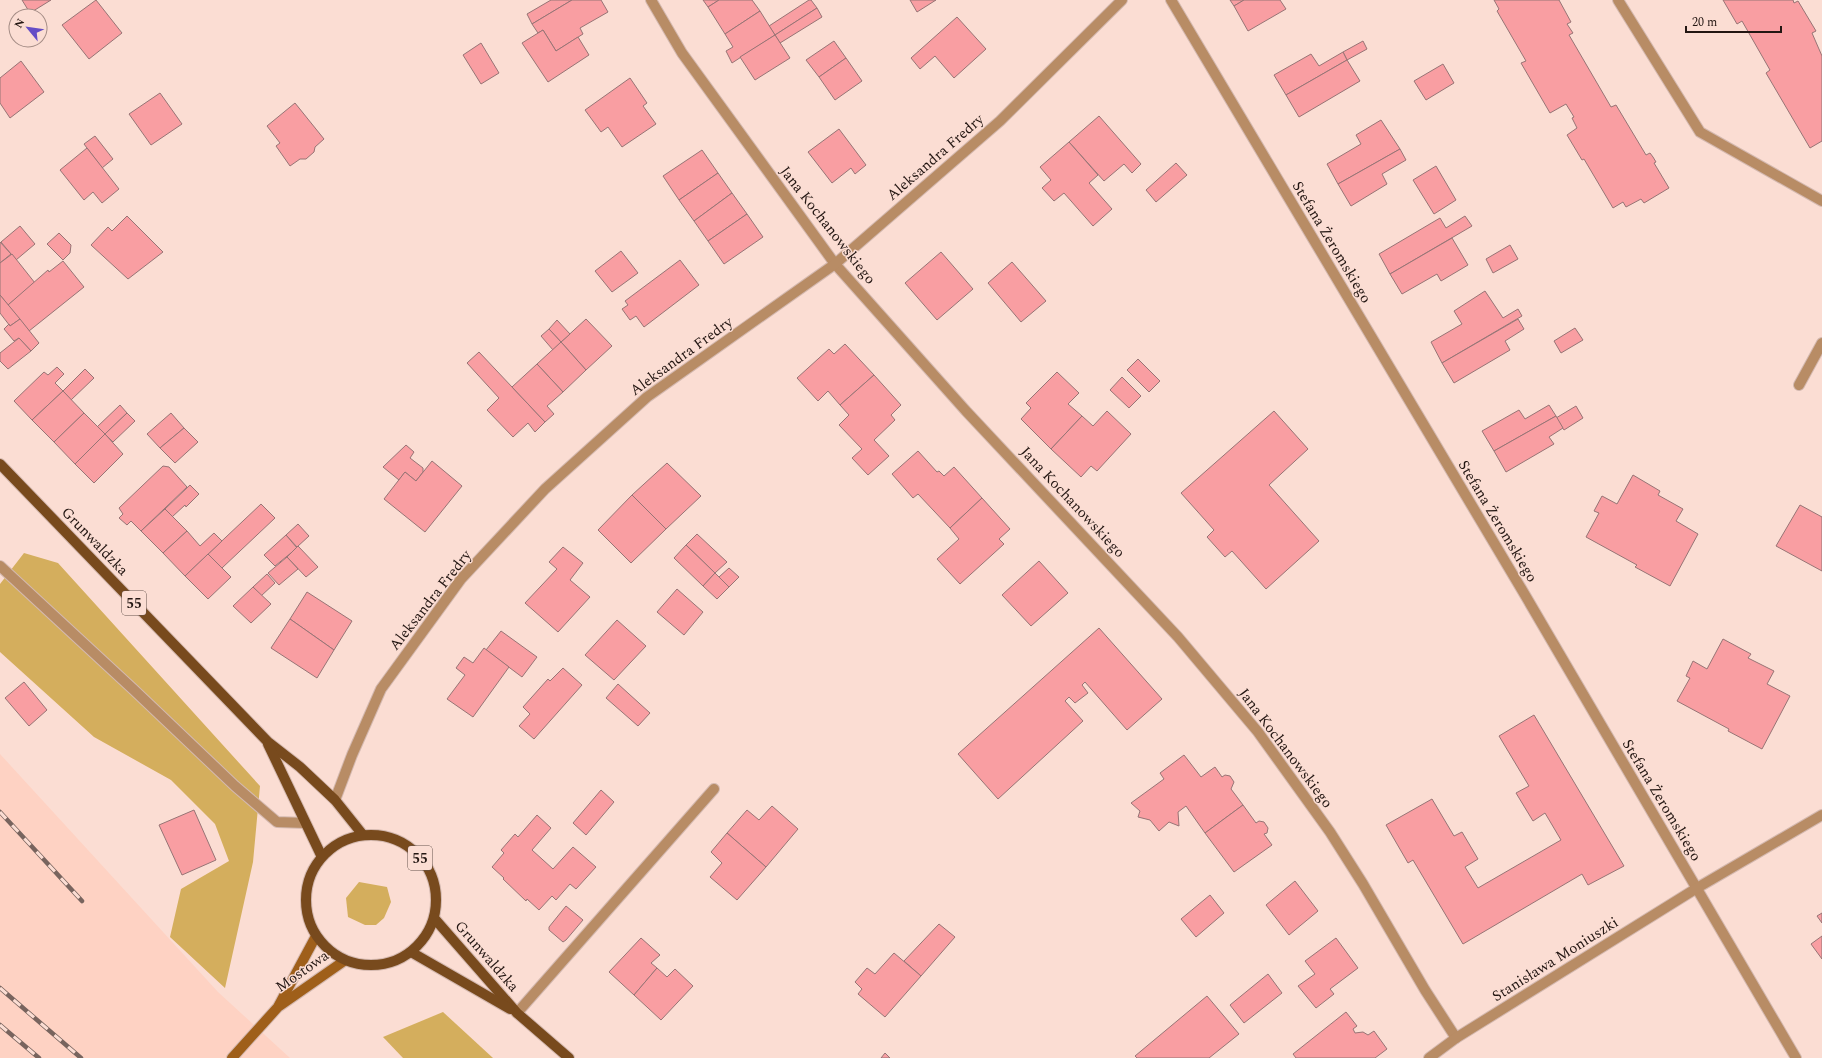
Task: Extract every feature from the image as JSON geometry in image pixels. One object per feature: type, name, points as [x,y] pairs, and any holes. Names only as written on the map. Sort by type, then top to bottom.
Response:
[{"type":"main road","name":"Grunwaldzka","points":[[0,464],[268,742],[300,767],[335,800],[363,835]]},
{"type":"main road","name":"Grunwaldzka","points":[[268,742],[321,855]]},
{"type":"main road","name":"55","points":[[363,835],[389,836],[412,848],[428,868],[436,892],[434,918],[426,937],[411,952],[390,963],[367,966],[344,961],[328,951],[316,936],[307,918],[305,898],[308,878],[321,855],[338,843],[363,835]]},
{"type":"main road","name":"Grunwaldzka","points":[[434,918],[517,1013],[569,1058]]},
{"type":"main road","name":"Grunwaldzka","points":[[411,952],[517,1013]]},
{"type":"street","name":"Jana Kochanowskiego","points":[[651,0],[682,53],[835,264],[966,411],[1178,637],[1258,732],[1334,839],[1387,923],[1425,990],[1456,1038]]},
{"type":"street","name":"Aleksandra Fredry","points":[[335,800],[352,755],[381,689],[461,579],[545,489],[647,397],[835,264],[1000,121],[1122,0]]},
{"type":"street","name":"Stefana Żeromskiego","points":[[1171,0],[1697,888],[1796,1058]]},
{"type":"street","points":[[1618,0],[1700,132],[1822,201]]},
{"type":"street","points":[[1799,385],[1822,343]]},
{"type":"street","points":[[0,566],[235,786],[271,817],[277,822],[305,822]]},
{"type":"street","points":[[517,1013],[714,789]]},
{"type":"street","name":"Stanisława Moniuszki","points":[[1429,1058],[1456,1038],[1697,888],[1822,815]]},
{"type":"street","name":"Mostowa","points":[[278,1007],[316,936]]},
{"type":"street","name":"Mostowa","points":[[232,1058],[278,1007],[344,961]]},
{"type":"shaded area","points":[[24,553],[58,563],[260,786],[253,862],[225,988],[170,937],[181,889],[229,861],[215,824],[171,780],[94,737],[0,652],[0,584]]},
{"type":"shaded area","points":[[0,754],[218,992],[290,1058],[0,1058]]},
{"type":"shaded area","points":[[359,882],[387,887],[391,902],[384,918],[376,925],[365,925],[348,917],[346,898]]},
{"type":"shaded area","points":[[443,1012],[493,1058],[403,1058],[383,1037]]},
{"type":"building","points":[[22,0],[51,0],[38,8],[27,8]]},
{"type":"building","points":[[96,0],[122,33],[89,59],[62,25]]},
{"type":"building","points":[[551,0],[572,0],[532,24],[527,14]]},
{"type":"building","points":[[572,0],[601,0],[608,12],[580,28],[583,34],[556,51],[543,30],[538,33],[532,24]]},
{"type":"building","points":[[703,0],[719,0],[708,7]]},
{"type":"building","points":[[719,0],[752,0],[760,11],[725,34],[708,7]]},
{"type":"building","points":[[811,0],[817,8],[775,35],[769,26]]},
{"type":"building","points":[[910,0],[936,0],[917,12]]},
{"type":"building","points":[[1230,0],[1244,0],[1234,6]]},
{"type":"building","points":[[1244,0],[1280,0],[1286,9],[1248,31],[1234,6]]},
{"type":"building","points":[[1494,0],[1559,0],[1571,22],[1567,24],[1573,33],[1569,35],[1611,107],[1616,105],[1646,155],[1650,153],[1653,157],[1656,162],[1654,163],[1669,188],[1644,203],[1641,199],[1626,207],[1623,202],[1613,208],[1584,159],[1582,160],[1567,135],[1577,128],[1572,118],[1574,117],[1566,104],[1550,113],[1521,63],[1526,61],[1497,11],[1499,9]]},
{"type":"building","points":[[1723,0],[1793,0],[1794,3],[1798,1],[1816,31],[1812,33],[1822,56],[1822,141],[1810,148],[1766,73],[1770,70],[1742,21],[1737,24]]},
{"type":"building","points":[[817,8],[822,17],[780,43],[775,35]]},
{"type":"building","points":[[760,11],[775,35],[732,63],[726,51],[733,47],[725,34]]},
{"type":"building","points":[[957,17],[986,49],[954,78],[935,56],[920,69],[911,58]]},
{"type":"building","points":[[543,30],[556,51],[578,37],[589,55],[548,82],[522,43]]},
{"type":"building","points":[[775,35],[790,58],[755,80],[740,57]]},
{"type":"building","points":[[834,41],[846,58],[819,77],[806,60]]},
{"type":"building","points":[[1363,41],[1367,49],[1347,60],[1343,52]]},
{"type":"building","points":[[481,43],[499,73],[481,84],[463,55]]},
{"type":"building","points":[[1343,52],[1347,60],[1286,95],[1274,75],[1311,54],[1319,66]]},
{"type":"building","points":[[846,58],[862,81],[835,100],[819,77]]},
{"type":"building","points":[[1347,60],[1360,81],[1299,117],[1286,95]]},
{"type":"building","points":[[21,61],[44,92],[10,118],[0,103],[0,78]]},
{"type":"building","points":[[1443,64],[1454,83],[1426,100],[1414,81]]},
{"type":"building","points":[[630,78],[647,103],[643,106],[656,124],[622,147],[608,127],[601,132],[585,110]]},
{"type":"building","points":[[160,93],[182,124],[151,145],[129,114]]},
{"type":"building","points":[[295,103],[324,139],[315,147],[314,152],[306,159],[300,159],[290,166],[276,146],[280,143],[267,126]]},
{"type":"building","points":[[1099,116],[1141,164],[1132,173],[1124,164],[1104,181],[1069,142]]},
{"type":"building","points":[[1381,120],[1400,149],[1338,184],[1327,164],[1361,144],[1356,135]]},
{"type":"building","points":[[839,129],[866,165],[855,174],[851,168],[832,183],[808,152]]},
{"type":"building","points":[[95,136],[113,159],[102,168],[84,144]]},
{"type":"building","points":[[1069,142],[1098,175],[1089,183],[1112,209],[1093,226],[1064,193],[1054,201],[1042,188],[1051,180],[1040,167]]},
{"type":"building","points":[[87,148],[119,189],[102,203],[93,192],[84,200],[60,170]]},
{"type":"building","points":[[1400,149],[1406,160],[1382,174],[1387,184],[1351,206],[1338,184]]},
{"type":"building","points":[[702,150],[718,173],[679,200],[663,176]]},
{"type":"building","points":[[1176,163],[1187,175],[1156,202],[1146,190]]},
{"type":"building","points":[[1436,166],[1456,200],[1434,214],[1413,180]]},
{"type":"building","points":[[718,173],[732,193],[694,221],[679,200]]},
{"type":"building","points":[[732,193],[747,214],[708,241],[694,221]]},
{"type":"building","points":[[747,214],[763,237],[724,264],[708,241]]},
{"type":"building","points":[[127,216],[163,252],[128,279],[91,245],[108,227],[112,231]]},
{"type":"building","points":[[1465,216],[1472,226],[1390,274],[1379,254],[1440,218],[1446,228]]},
{"type":"building","points":[[20,226],[35,244],[16,260],[1,242]]},
{"type":"building","points":[[59,233],[71,245],[70,253],[63,260],[47,244]]},
{"type":"building","points":[[1452,238],[1468,265],[1441,281],[1437,274],[1402,294],[1390,274]]},
{"type":"building","points":[[0,242],[11,254],[0,263]]},
{"type":"building","points":[[1510,245],[1518,259],[1493,273],[1486,259]]},
{"type":"building","points":[[621,251],[638,273],[612,292],[595,271]]},
{"type":"building","points":[[941,252],[973,289],[937,320],[905,283]]},
{"type":"building","points":[[12,254],[35,283],[8,305],[0,295],[0,263]]},
{"type":"building","points":[[680,260],[699,285],[644,327],[636,316],[630,320],[622,309],[628,305],[625,301]]},
{"type":"building","points":[[63,261],[84,287],[29,331],[8,305],[48,270],[49,272]]},
{"type":"building","points":[[1012,262],[1046,301],[1021,322],[988,283]]},
{"type":"building","points":[[1485,291],[1503,318],[1518,309],[1522,316],[1442,363],[1431,342],[1462,324],[1454,311]]},
{"type":"building","points":[[0,295],[20,319],[10,326],[0,313]]},
{"type":"building","points":[[20,319],[39,343],[31,351],[19,338],[14,341],[4,329],[9,324],[10,326]]},
{"type":"building","points":[[586,319],[612,346],[586,370],[561,342]]},
{"type":"building","points":[[1518,319],[1524,329],[1505,341],[1510,350],[1454,383],[1442,363]]},
{"type":"building","points":[[557,320],[570,334],[561,342],[549,329]]},
{"type":"building","points":[[1575,328],[1583,340],[1561,353],[1554,341]]},
{"type":"building","points":[[549,329],[561,342],[553,350],[541,336]]},
{"type":"building","points":[[19,338],[31,351],[8,369],[0,361],[0,353]]},
{"type":"building","points":[[561,342],[586,370],[563,392],[537,364]]},
{"type":"building","points":[[845,344],[874,375],[840,405],[828,391],[818,401],[797,378],[829,349],[834,354]]},
{"type":"building","points":[[479,352],[545,422],[535,432],[528,423],[513,437],[487,410],[499,398],[467,363]]},
{"type":"building","points":[[1138,359],[1160,381],[1149,392],[1127,370]]},
{"type":"building","points":[[537,364],[563,392],[547,406],[554,414],[545,422],[512,387]]},
{"type":"building","points":[[57,367],[64,374],[55,383],[63,391],[32,420],[14,401],[44,372],[48,375]]},
{"type":"building","points":[[85,369],[94,378],[71,400],[63,391]]},
{"type":"building","points":[[1057,372],[1079,393],[1068,404],[1082,416],[1051,449],[1021,419],[1031,408],[1026,403]]},
{"type":"building","points":[[874,375],[901,405],[891,415],[895,420],[874,440],[889,456],[868,475],[852,458],[862,449],[839,425],[849,415],[840,405]]},
{"type":"building","points":[[1122,377],[1141,396],[1129,408],[1110,390]]},
{"type":"building","points":[[63,391],[84,413],[54,442],[32,420]]},
{"type":"building","points":[[120,405],[127,413],[105,434],[97,427]]},
{"type":"building","points":[[1549,405],[1556,416],[1494,451],[1482,431],[1519,410],[1525,419]]},
{"type":"building","points":[[1576,406],[1583,418],[1564,430],[1556,418]]},
{"type":"building","points":[[1107,411],[1131,434],[1097,471],[1091,466],[1081,477],[1051,449],[1082,416],[1093,426]]},
{"type":"building","points":[[1274,411],[1308,449],[1269,485],[1319,541],[1266,589],[1232,551],[1225,557],[1207,537],[1214,530],[1181,493]]},
{"type":"building","points":[[84,413],[105,434],[75,464],[54,442]]},
{"type":"building","points":[[127,413],[135,421],[113,442],[105,434]]},
{"type":"building","points":[[171,413],[184,428],[160,448],[147,434]]},
{"type":"building","points":[[1556,416],[1563,428],[1549,437],[1554,444],[1506,472],[1494,451]]},
{"type":"building","points":[[184,428],[198,442],[175,463],[160,448]]},
{"type":"building","points":[[105,434],[123,454],[94,483],[75,464]]},
{"type":"building","points":[[406,445],[414,452],[410,458],[423,468],[423,472],[416,481],[405,472],[399,480],[383,467]]},
{"type":"building","points":[[918,451],[937,472],[939,471],[944,476],[954,467],[982,498],[950,528],[918,494],[913,498],[892,474]]},
{"type":"building","points":[[432,461],[462,486],[425,532],[384,499],[405,472],[416,481]]},
{"type":"building","points":[[667,463],[701,496],[666,529],[632,495]]},
{"type":"building","points":[[163,466],[169,467],[187,487],[141,531],[131,521],[127,525],[119,518],[123,514],[119,508]]},
{"type":"building","points":[[1633,475],[1660,491],[1658,495],[1683,509],[1676,521],[1698,534],[1670,586],[1635,567],[1637,565],[1586,537],[1599,513],[1594,511],[1602,496],[1617,504]]},
{"type":"building","points":[[190,485],[199,494],[186,507],[185,505],[172,517],[165,509]]},
{"type":"building","points":[[632,495],[666,529],[631,563],[598,530]]},
{"type":"building","points":[[982,498],[1010,529],[999,539],[1004,544],[960,584],[937,559],[959,539],[950,528]]},
{"type":"building","points":[[261,504],[275,518],[222,568],[208,554]]},
{"type":"building","points":[[1800,505],[1822,517],[1822,571],[1776,546]]},
{"type":"building","points":[[165,509],[187,531],[163,553],[141,531]]},
{"type":"building","points":[[298,524],[309,536],[297,547],[286,535]]},
{"type":"building","points":[[187,531],[200,546],[214,533],[222,541],[185,576],[163,553]]},
{"type":"building","points":[[697,534],[727,562],[715,573],[686,545]]},
{"type":"building","points":[[286,535],[297,548],[275,566],[264,555]]},
{"type":"building","points":[[686,545],[715,573],[703,586],[674,558]]},
{"type":"building","points":[[298,546],[318,567],[306,577],[287,557]]},
{"type":"building","points":[[563,547],[583,563],[570,580],[590,597],[558,632],[525,603],[557,569],[549,562]]},
{"type":"building","points":[[208,554],[231,577],[208,599],[185,576]]},
{"type":"building","points":[[287,557],[298,569],[279,585],[268,573]]},
{"type":"building","points":[[1039,561],[1068,593],[1031,626],[1002,595]]},
{"type":"building","points":[[729,568],[739,577],[729,587],[719,577]]},
{"type":"building","points":[[715,573],[729,587],[717,599],[703,586]]},
{"type":"building","points":[[267,574],[275,583],[261,596],[253,587]]},
{"type":"building","points":[[253,587],[271,604],[251,623],[233,606]]},
{"type":"building","points":[[677,589],[703,612],[684,635],[657,612]]},
{"type":"building","points":[[307,592],[352,621],[334,650],[290,619]]},
{"type":"building","points":[[290,619],[334,650],[317,678],[271,648]]},
{"type":"building","points":[[617,620],[646,646],[614,680],[585,655]]},
{"type":"building","points":[[1099,628],[1162,699],[1127,730],[1085,682],[1082,685],[1088,693],[1075,703],[1069,697],[1065,701],[1083,721],[998,799],[958,754]]},
{"type":"building","points":[[501,631],[537,657],[522,677],[486,650]]},
{"type":"building","points":[[1723,639],[1751,654],[1748,658],[1774,671],[1767,684],[1790,696],[1762,749],[1677,701],[1690,678],[1686,676],[1693,661],[1707,669]]},
{"type":"building","points":[[484,648],[509,667],[473,717],[447,699],[465,675],[456,668],[464,657],[473,663]]},
{"type":"building","points":[[563,668],[582,685],[534,739],[519,726],[530,714],[523,707],[548,679],[550,681]]},
{"type":"building","points":[[24,682],[47,710],[29,726],[5,698]]},
{"type":"building","points":[[618,684],[650,713],[638,726],[606,698]]},
{"type":"building","points":[[1534,715],[1624,866],[1588,885],[1582,874],[1463,944],[1413,860],[1408,863],[1386,825],[1432,799],[1454,836],[1462,832],[1478,859],[1465,867],[1478,888],[1561,840],[1545,813],[1533,821],[1516,793],[1529,786],[1499,736]]},
{"type":"building","points":[[1184,755],[1201,777],[1215,767],[1222,777],[1225,775],[1230,776],[1234,782],[1231,789],[1243,805],[1205,833],[1186,806],[1178,812],[1179,826],[1169,822],[1159,831],[1150,820],[1138,817],[1140,811],[1131,803],[1164,779],[1160,773]]},
{"type":"building","points":[[601,790],[614,802],[586,835],[573,823]]},
{"type":"building","points":[[1243,805],[1256,823],[1259,821],[1264,822],[1268,828],[1267,833],[1264,834],[1272,845],[1234,872],[1205,833]]},
{"type":"building","points":[[772,806],[798,829],[766,867],[727,833],[747,810],[759,820]]},
{"type":"building","points":[[194,810],[216,860],[182,875],[159,825]]},
{"type":"building","points":[[537,815],[551,828],[532,850],[553,869],[573,847],[596,867],[576,889],[570,884],[556,900],[552,896],[539,910],[527,899],[526,901],[492,867],[504,853],[501,850],[515,834],[518,837]]},
{"type":"building","points":[[727,833],[766,867],[737,900],[710,877],[722,863],[711,852]]},
{"type":"building","points":[[1295,881],[1318,911],[1289,935],[1266,905]]},
{"type":"building","points":[[1210,895],[1224,913],[1196,937],[1181,919]]},
{"type":"building","points":[[566,906],[583,920],[563,942],[549,930],[549,927]]},
{"type":"building","points":[[1822,913],[1822,923],[1817,916]]},
{"type":"building","points":[[939,924],[955,937],[921,976],[904,961]]},
{"type":"building","points":[[1822,936],[1822,959],[1811,944]]},
{"type":"building","points":[[641,938],[660,955],[651,963],[657,968],[634,995],[609,972]]},
{"type":"building","points":[[1336,938],[1358,968],[1330,989],[1334,994],[1316,1008],[1298,986],[1315,974],[1305,961]]},
{"type":"building","points":[[894,953],[921,976],[885,1017],[858,994],[862,989],[855,982],[867,968],[875,974]]},
{"type":"building","points":[[657,968],[667,977],[675,969],[693,986],[661,1020],[634,995]]},
{"type":"building","points":[[1268,974],[1282,993],[1244,1023],[1230,1005]]},
{"type":"building","points":[[1207,996],[1239,1034],[1209,1058],[1137,1058],[1135,1056]]},
{"type":"building","points":[[1346,1012],[1357,1026],[1353,1029],[1355,1033],[1363,1032],[1368,1035],[1374,1031],[1387,1049],[1375,1058],[1296,1058],[1293,1054]]},
{"type":"building","points":[[885,1053],[890,1058],[881,1058]]},
{"type":"railway","points":[[0,812],[82,901]]},
{"type":"railway","points":[[0,988],[81,1058]]},
{"type":"railway","points":[[0,1025],[39,1058]]}]
